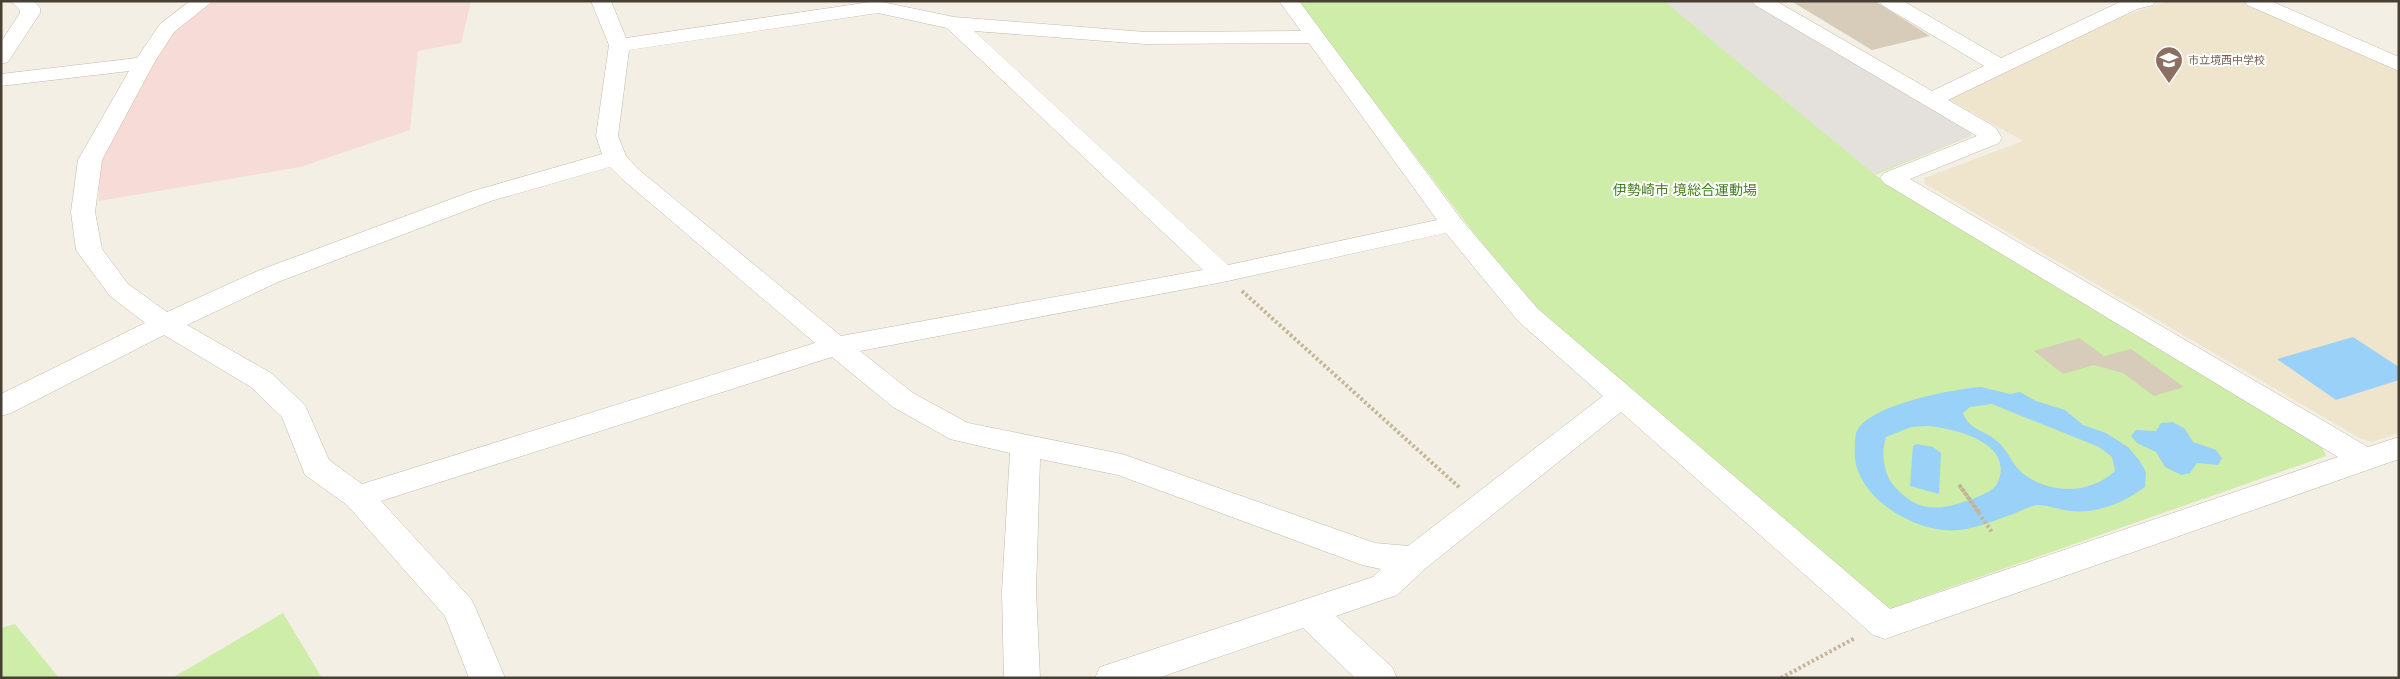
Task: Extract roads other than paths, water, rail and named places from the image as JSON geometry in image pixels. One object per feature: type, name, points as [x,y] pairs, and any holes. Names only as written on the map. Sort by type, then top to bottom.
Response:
[{"type":"street","points":[[1,58],[30,13],[30,8],[21,1]]},
{"type":"street","points":[[202,1],[167,28],[144,63],[90,160],[83,212],[89,250],[119,290],[165,324],[261,380],[295,412],[316,467],[358,497],[459,609],[487,678]]},
{"type":"street","points":[[601,1],[620,45],[607,136],[615,158],[630,174],[903,400],[960,432],[1122,465],[1374,556],[1414,559]]},
{"type":"street","points":[[1289,1],[1452,224],[1528,315],[1620,397],[1885,625],[2399,448]]},
{"type":"street","points":[[1762,1],[1987,132],[1990,138],[1892,178],[2366,460]]},
{"type":"street","points":[[1889,1],[1999,66]]},
{"type":"street","points":[[1932,100],[1999,66],[2130,5],[2146,1]]},
{"type":"street","points":[[2254,1],[2399,65]]},
{"type":"street","points":[[620,45],[878,4],[954,24],[1145,38],[1316,37]]},
{"type":"street","points":[[954,24],[1223,274]]},
{"type":"street","points":[[1,80],[144,63]]},
{"type":"street","points":[[1,406],[165,324],[268,276],[482,196],[615,158]]},
{"type":"street","points":[[358,497],[836,346],[1223,274],[1452,224]]},
{"type":"street","points":[[1113,678],[1385,586],[1414,559],[1620,397]]},
{"type":"street","points":[[1022,678],[1019,591],[1026,444]]},
{"type":"street","points":[[1309,612],[1379,678]]},
{"type":"water","points":[[2353,337],[2399,367],[2399,380],[2336,400],[2277,359]]},
{"type":"water","points":[[1981,387],[2010,394],[2020,392],[2036,401],[2065,410],[2083,425],[2106,433],[2128,447],[2139,460],[2146,472],[2145,487],[2129,498],[2101,509],[2071,511],[2037,505],[1989,523],[1962,530],[1943,530],[1912,522],[1882,504],[1870,492],[1861,478],[1856,463],[1855,442],[1858,429],[1867,420],[1880,412],[1897,405],[1952,391]],"holes":[[[1992,404],[2099,447],[2112,457],[2115,471],[2092,485],[2080,488],[2054,488],[2030,479],[2017,468],[1997,441],[1973,427],[1963,413],[1970,407]],[[1927,426],[1966,434],[1980,440],[1991,448],[1998,458],[2001,470],[1997,484],[1993,489],[1975,498],[1953,505],[1932,508],[1923,506],[1904,496],[1888,476],[1883,456],[1884,443],[1886,437],[1911,427]]]},
{"type":"water","points":[[2173,422],[2185,429],[2193,442],[2216,450],[2222,458],[2218,465],[2197,463],[2190,473],[2181,475],[2165,467],[2156,452],[2137,443],[2131,436],[2136,430],[2156,431],[2161,423]]},
{"type":"water","points":[[1917,444],[1933,447],[1941,453],[1939,494],[1910,486],[1913,446]]},
{"type":"place","name":"市立境西中学校","points":[[2169,84]]},
{"type":"park label","name":"伊勢崎市 境総合運動場","points":[[1685,190]]}]
